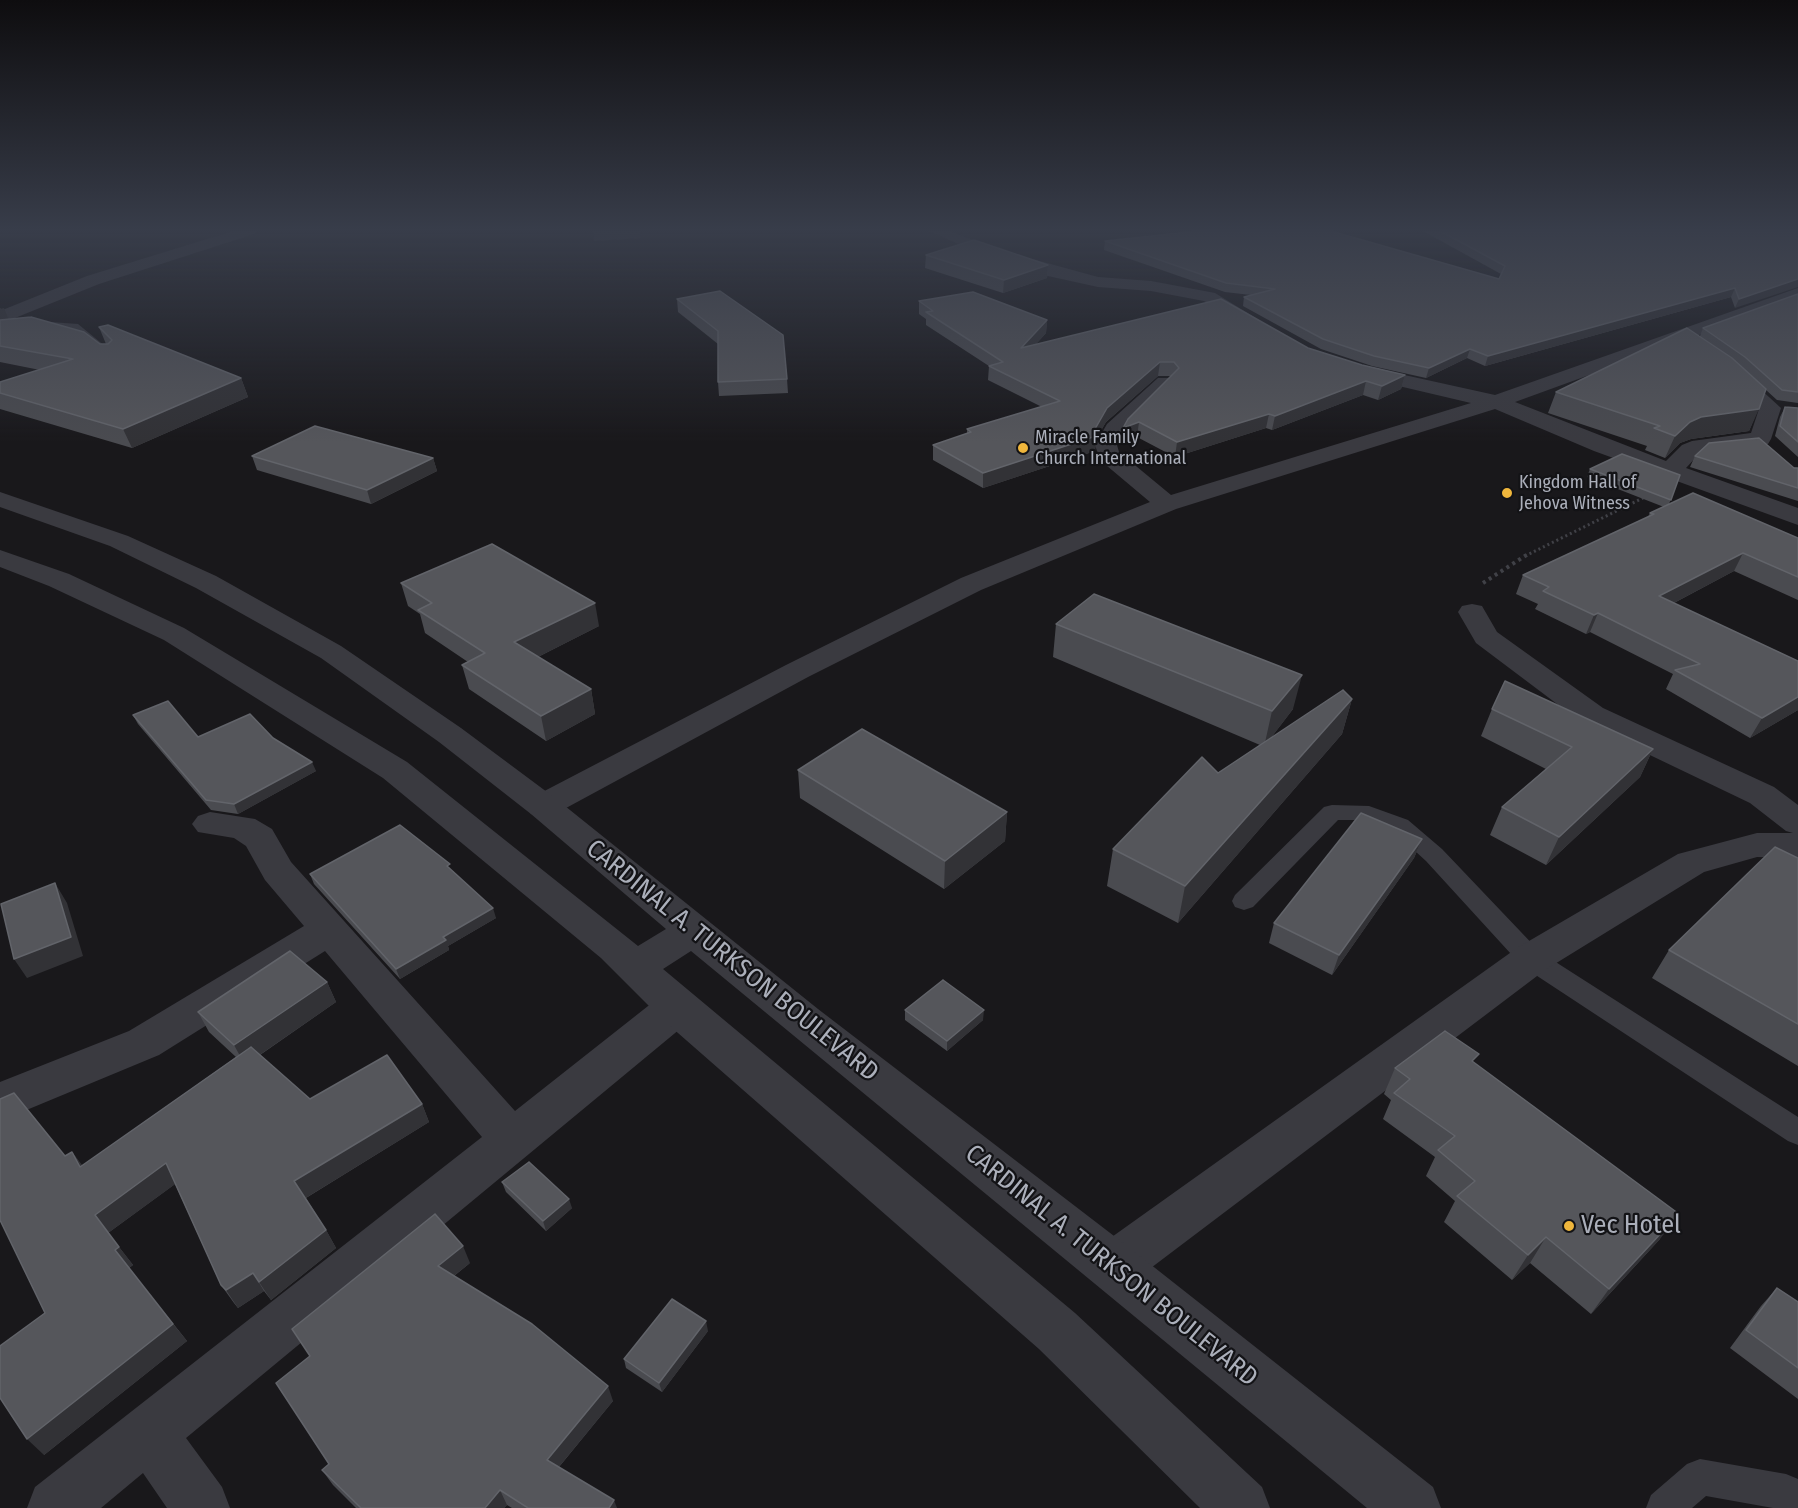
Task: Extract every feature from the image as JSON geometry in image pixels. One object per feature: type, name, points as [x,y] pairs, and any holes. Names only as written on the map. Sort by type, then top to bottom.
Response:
[{"type":"street","points":[[0,318],[41,301]]},
{"type":"street","points":[[1217,301],[1271,332]]},
{"type":"street","points":[[543,806],[797,671],[971,584],[1167,504],[1496,402],[1697,348],[1783,301]]},
{"type":"street","points":[[1670,471],[1690,450],[1700,446],[1768,446],[1779,409],[1697,348]]},
{"type":"street","points":[[1345,366],[1496,402],[1670,471],[1798,516]]},
{"type":"street","points":[[1165,382],[1115,429],[1106,445],[1108,455],[1167,504]]},
{"type":"street","name":"CARDINAL A. TURKSON BOULEVARD","points":[[0,499],[119,541],[237,599],[331,652],[450,735],[543,806],[803,1021],[1113,1266],[1412,1508]]},
{"type":"street","points":[[0,558],[59,580],[174,634],[395,770],[635,968],[677,1007],[1057,1331],[1241,1508]]},
{"type":"street","points":[[1472,612],[1486,637],[1592,714],[1762,795],[1798,823]]},
{"type":"street","points":[[210,824],[242,827],[259,838],[278,871],[512,1140]]},
{"type":"street","points":[[1113,1266],[1531,959],[1691,863],[1757,845],[1798,846]]},
{"type":"street","points":[[0,1102],[144,1043],[328,930]]},
{"type":"street","points":[[635,968],[693,930]]},
{"type":"street","points":[[56,1508],[677,1007]]},
{"type":"street","points":[[149,1433],[201,1508]]},
{"type":"lane","points":[[0,333],[50,326],[74,327],[111,356]]},
{"type":"lane","points":[[1244,901],[1332,812],[1369,813],[1401,825],[1425,847],[1531,959],[1798,1132]]},
{"type":"lane","points":[[1664,1508],[1700,1477],[1786,1492],[1798,1501]]},
{"type":"path","points":[[1472,612],[1484,581],[1511,563],[1661,489],[1670,471]]},
{"type":"building","points":[[680,301],[735,301],[783,335],[787,379],[718,382],[718,331]]},
{"type":"building","points":[[920,301],[998,301],[1047,320],[1021,348],[1211,301],[1225,301],[1308,348],[1362,365],[1405,375],[1382,386],[1366,381],[1275,416],[1269,414],[1177,442],[1139,422],[1123,428],[1128,419],[1179,368],[1174,362],[1160,362],[1107,408],[1095,429],[1096,436],[983,473],[933,445],[971,432],[967,429],[1060,401],[989,366],[1003,362],[926,312],[933,311]]},
{"type":"building","points":[[1252,301],[1686,301],[1488,356],[1470,349],[1429,368],[1374,356],[1323,339]]},
{"type":"building","points":[[1777,301],[1798,301],[1798,392],[1782,390],[1745,357],[1703,328]]},
{"type":"building","points":[[31,317],[84,332],[100,344],[108,344],[112,340],[99,327],[108,325],[241,378],[123,429],[0,393],[0,382],[73,359],[0,346],[0,320]]},
{"type":"building","points":[[1687,328],[1732,358],[1766,389],[1759,409],[1701,417],[1690,422],[1675,436],[1654,428],[1660,426],[1556,392]]},
{"type":"building","points":[[1785,407],[1798,408],[1798,442],[1780,426]]},
{"type":"building","points":[[315,426],[433,458],[367,490],[252,456]]},
{"type":"building","points":[[1759,438],[1794,468],[1798,468],[1798,488],[1695,456],[1709,443]]},
{"type":"building","points":[[1622,454],[1680,475],[1671,500],[1590,469]]},
{"type":"building","points":[[1693,493],[1798,538],[1798,577],[1743,553],[1659,596],[1798,661],[1798,697],[1762,718],[1675,670],[1700,664],[1598,613],[1594,615],[1543,591],[1549,587],[1523,575],[1654,514],[1650,513]]},
{"type":"building","points":[[492,544],[595,603],[514,642],[591,689],[541,716],[462,665],[485,653],[418,610],[432,603],[401,583]]},
{"type":"building","points":[[1094,594],[1302,675],[1272,711],[1056,624]]},
{"type":"building","points":[[1505,681],[1653,749],[1559,837],[1502,807],[1572,747],[1492,709]]},
{"type":"building","points":[[1343,690],[1352,699],[1185,886],[1113,849],[1202,757],[1218,773]]},
{"type":"building","points":[[168,701],[198,737],[250,714],[273,738],[312,762],[234,804],[206,800],[133,715]]},
{"type":"building","points":[[862,729],[1007,812],[945,861],[798,770]]},
{"type":"building","points":[[1361,813],[1422,839],[1339,955],[1274,923]]},
{"type":"building","points":[[400,825],[450,864],[447,866],[493,908],[443,937],[446,940],[396,969],[310,874]]},
{"type":"building","points":[[1775,847],[1798,858],[1798,1024],[1669,950]]},
{"type":"building","points":[[55,883],[71,937],[14,959],[1,904]]},
{"type":"building","points":[[290,951],[327,982],[234,1045],[198,1012]]},
{"type":"building","points":[[943,980],[984,1010],[947,1041],[905,1010]]},
{"type":"building","points":[[1445,1031],[1479,1054],[1472,1061],[1679,1214],[1609,1289],[1546,1237],[1528,1255],[1457,1196],[1475,1181],[1438,1150],[1455,1136],[1394,1093],[1410,1079],[1395,1068]]},
{"type":"building","points":[[251,1047],[310,1099],[387,1055],[422,1104],[294,1181],[326,1230],[259,1282],[253,1273],[226,1290],[221,1285],[166,1163],[95,1215],[119,1247],[115,1250],[173,1324],[27,1439],[0,1398],[0,1346],[45,1313],[0,1220],[0,1099],[14,1093],[65,1156],[72,1152],[80,1167]]},
{"type":"building","points":[[529,1162],[569,1199],[543,1221],[502,1182]]},
{"type":"building","points":[[435,1214],[463,1246],[438,1266],[532,1324],[608,1386],[547,1460],[614,1500],[609,1508],[528,1508],[500,1490],[485,1508],[361,1508],[322,1470],[329,1464],[276,1383],[310,1356],[292,1329]]},
{"type":"building","points":[[1777,1288],[1798,1302],[1798,1368],[1746,1330]]},
{"type":"building","points":[[672,1299],[706,1321],[659,1383],[624,1359]]},
{"type":"place","name":"Miracle Family Church International","points":[[1023,448]]},
{"type":"place","name":"Kingdom Hall of Jehova Witness","points":[[1507,493]]},
{"type":"place","name":"Vec Hotel","points":[[1569,1226]]}]
